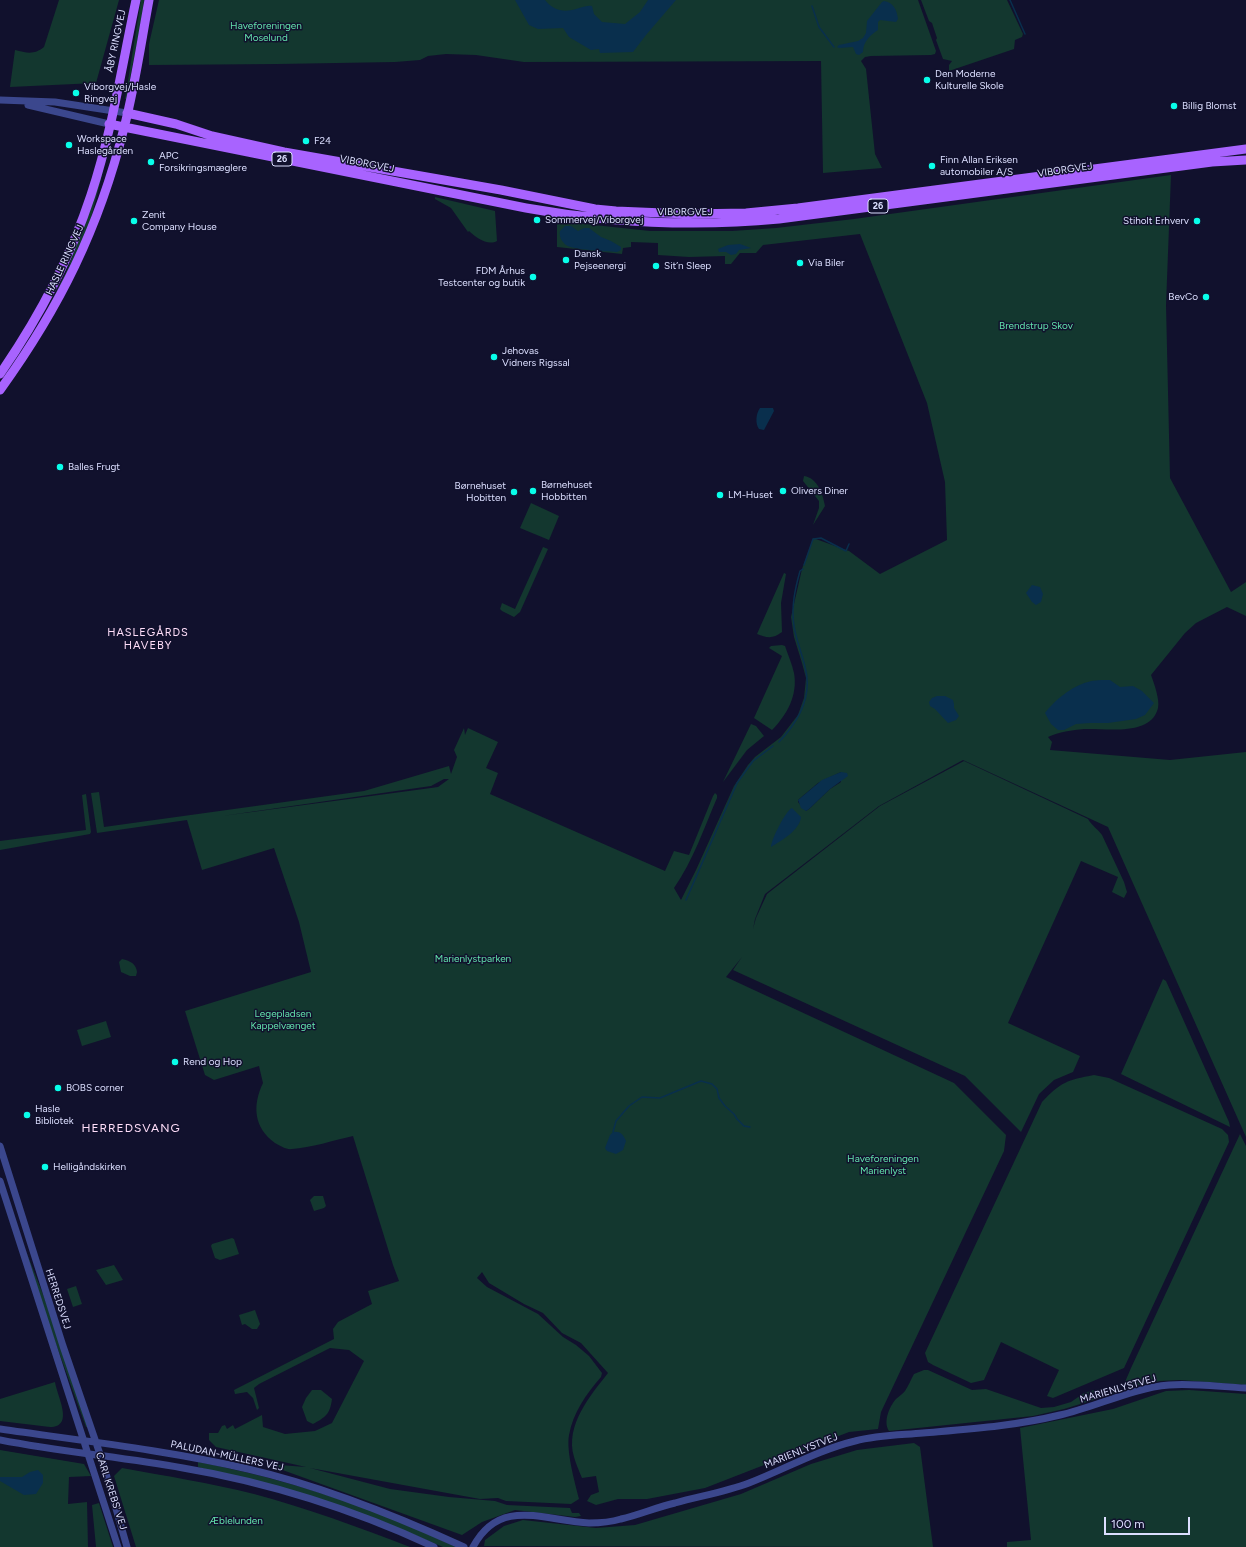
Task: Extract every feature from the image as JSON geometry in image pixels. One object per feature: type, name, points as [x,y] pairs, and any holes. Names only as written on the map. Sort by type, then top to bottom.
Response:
[{"type":"main road","name":"ÅBY RINGVEJ","points":[[112,110],[136,0]]},
{"type":"main road","points":[[124,127],[149,0]]},
{"type":"main road","name":"HASLE RINGVEJ","points":[[0,374],[37,316],[71,246],[93,189],[112,110]]},
{"type":"main road","name":"VIBORGVEJ","points":[[127,113],[176,124],[219,137],[305,156],[501,190],[595,209],[656,214],[746,213],[798,208],[1246,149]]},
{"type":"main road","name":"VIBORGVEJ","points":[[109,124],[526,208],[582,217],[694,224],[780,219],[1212,162],[1246,160]]},
{"type":"main road","name":"HASLE RINGVEJ","points":[[0,390],[43,327],[70,278],[94,225],[109,181],[124,127]]},
{"type":"street","name":"VIBORGVEJ","points":[[0,100],[55,102],[127,113]]},
{"type":"street","name":"VIBORGVEJ","points":[[12,101],[109,124]]},
{"type":"street","name":"HERREDSVEJ","points":[[0,1146],[63,1346],[101,1456]]},
{"type":"street","name":"HERREDSVEJ","points":[[0,1182],[84,1441]]},
{"type":"street","name":"MARIENLYSTVEJ","points":[[473,1547],[482,1533],[490,1525],[496,1521],[513,1515],[530,1515],[588,1523],[622,1519],[740,1486],[828,1449],[857,1440],[976,1428],[1060,1416],[1148,1389],[1168,1385],[1246,1388]]},
{"type":"street","name":"PALUDAN-MÜLLERS VEJ","points":[[0,1429],[152,1450],[249,1469],[286,1479],[391,1515],[464,1547]]},
{"type":"street","name":"PALUDAN-MÜLLERS VEJ","points":[[0,1440],[184,1468],[257,1484],[340,1510],[384,1526],[434,1547]]},
{"type":"street","name":"CARL KREBS' VEJ","points":[[84,1441],[118,1547]]},
{"type":"street","name":"CARL KREBS' VEJ","points":[[101,1456],[127,1547]]},
{"type":"green space","points":[[59,0],[119,0],[96,83],[10,87],[15,50],[30,53],[44,47]]},
{"type":"green space","points":[[141,0],[144,0],[142,17],[125,99]]},
{"type":"green space","name":"Haveforeningen Moselund","points":[[159,0],[918,0],[936,51],[935,54],[931,55],[871,56],[865,57],[861,61],[866,69],[875,154],[882,168],[823,173],[821,61],[524,62],[476,55],[446,54],[428,56],[420,60],[395,62],[149,65],[149,44]]},
{"type":"green space","points":[[921,0],[1007,0],[1023,34],[1022,37],[1015,40],[1014,49],[949,71],[949,65],[952,61],[943,59],[932,23],[929,21]]},
{"type":"green space","points":[[112,136],[89,226],[81,247],[47,310],[68,268]]},
{"type":"green space","points":[[1171,175],[1166,305],[1170,478],[1231,592],[1246,582],[1246,616],[1227,607],[1196,623],[1185,633],[1151,675],[1158,701],[1158,708],[1154,717],[1146,723],[1137,727],[1126,729],[1075,730],[1048,737],[1052,742],[1050,750],[1170,760],[1246,752],[1246,1137],[1108,827],[963,760],[879,806],[765,894],[755,919],[753,929],[756,918],[767,894],[880,806],[964,761],[1088,819],[1102,835],[1124,882],[1127,892],[1124,898],[1112,892],[1118,877],[1081,861],[1008,1023],[1080,1056],[1073,1072],[1054,1080],[1039,1094],[1021,1132],[965,1076],[733,970],[742,957],[726,977],[954,1083],[1006,1135],[1004,1151],[881,1412],[878,1429],[849,1432],[705,1488],[647,1499],[618,1499],[596,1505],[587,1501],[591,1495],[599,1492],[596,1476],[582,1478],[574,1457],[572,1445],[573,1434],[576,1422],[587,1401],[608,1373],[581,1343],[562,1333],[543,1313],[524,1304],[489,1283],[482,1272],[477,1278],[487,1287],[538,1314],[563,1337],[576,1345],[589,1356],[602,1373],[601,1377],[585,1397],[577,1411],[569,1435],[568,1442],[570,1458],[579,1499],[571,1504],[506,1501],[498,1498],[480,1499],[310,1468],[390,1489],[449,1497],[495,1501],[507,1505],[570,1508],[572,1513],[579,1513],[581,1516],[575,1517],[515,1510],[482,1522],[462,1535],[266,1464],[306,1467],[216,1447],[209,1440],[209,1433],[218,1433],[222,1426],[225,1425],[227,1429],[233,1425],[235,1429],[262,1415],[263,1427],[285,1434],[315,1431],[332,1423],[364,1361],[349,1350],[330,1348],[259,1384],[254,1388],[259,1408],[257,1410],[253,1398],[247,1392],[235,1394],[234,1390],[334,1339],[333,1329],[338,1322],[372,1304],[368,1291],[399,1281],[353,1136],[314,1146],[292,1149],[275,1143],[263,1131],[257,1116],[257,1100],[263,1083],[259,1066],[214,1080],[205,1075],[185,1011],[311,972],[299,922],[274,848],[202,870],[187,820],[97,833],[91,793],[99,792],[104,827],[364,791],[449,766],[451,774],[457,757],[454,750],[464,728],[465,735],[468,728],[498,742],[486,768],[498,773],[490,794],[665,871],[674,851],[689,855],[715,793],[717,798],[698,844],[681,878],[674,888],[681,900],[734,786],[755,757],[781,737],[798,715],[804,698],[806,678],[794,637],[791,617],[802,569],[813,538],[849,551],[880,574],[947,540],[945,482],[927,403],[860,234],[763,245],[756,253],[740,253],[731,264],[725,264],[725,256],[689,257],[658,255],[658,243],[631,242],[631,247],[623,248],[622,254],[557,247],[557,221],[650,231],[732,231],[776,228],[854,219]],"holes":[[[841,772],[841,782],[830,789],[809,809],[806,811],[798,802],[798,800],[818,783]],[[444,779],[449,779],[438,787],[222,816],[431,786]]]},
{"type":"green space","points":[[435,197],[495,211],[497,241],[490,243],[486,242],[479,239],[469,231],[468,232],[451,208],[435,199]]},
{"type":"green space","points":[[804,476],[809,477],[816,483],[823,497],[825,506],[813,525],[819,508],[819,501],[803,481]]},
{"type":"green space","points":[[531,503],[559,516],[549,540],[520,528]]},
{"type":"green space","points":[[543,547],[548,549],[520,612],[514,617],[502,611],[500,609],[502,603],[515,609]]},
{"type":"green space","points":[[784,573],[786,574],[781,603],[782,632],[776,636],[770,637],[757,634]]},
{"type":"green space","points":[[771,646],[785,646],[794,673],[795,681],[793,697],[787,711],[772,730],[754,718],[782,656],[769,648]]},
{"type":"green space","points":[[751,724],[756,726],[764,736],[747,750],[723,782]]},
{"type":"green space","points":[[86,794],[90,834],[0,850],[0,841],[86,830],[82,795]]},
{"type":"green space","points":[[122,959],[134,965],[137,972],[136,976],[130,976],[121,972],[119,962]]},
{"type":"green space","points":[[1163,979],[1166,981],[1230,1127],[1121,1074]]},
{"type":"green space","points":[[106,1021],[111,1037],[82,1046],[77,1030]]},
{"type":"green space","points":[[1094,1075],[1109,1078],[1222,1129],[1228,1135],[1229,1142],[1124,1368],[1053,1398],[1047,1396],[1059,1370],[1001,1342],[984,1380],[971,1383],[933,1365],[928,1362],[925,1353],[1042,1102],[1054,1090],[1065,1083],[1071,1080]]},
{"type":"green space","points":[[1240,1134],[1246,1146],[1246,1385],[1180,1380],[1160,1381],[1129,1387],[1125,1382],[1131,1368]]},
{"type":"green space","points":[[314,1196],[323,1196],[326,1206],[324,1208],[314,1211],[310,1200]]},
{"type":"green space","points":[[232,1238],[234,1239],[239,1254],[220,1260],[215,1258],[211,1246],[212,1244]]},
{"type":"green space","points":[[26,1251],[44,1297],[88,1427],[86,1427],[48,1322]]},
{"type":"green space","points":[[114,1265],[123,1280],[106,1285],[96,1270]]},
{"type":"green space","points":[[76,1286],[82,1304],[73,1307],[67,1289]]},
{"type":"green space","points":[[255,1310],[260,1324],[257,1329],[252,1329],[245,1324],[242,1325],[239,1315]]},
{"type":"green space","points":[[928,1370],[972,1390],[986,1389],[1041,1408],[1054,1407],[1071,1402],[1084,1393],[1094,1390],[1118,1388],[1113,1394],[1064,1409],[1033,1416],[889,1431],[887,1427],[887,1419],[891,1406],[905,1391],[914,1374]]},
{"type":"green space","points":[[55,1382],[63,1410],[62,1422],[57,1426],[50,1427],[0,1421],[0,1399]]},
{"type":"green space","points":[[312,1390],[321,1390],[332,1399],[329,1412],[313,1424],[307,1421],[302,1407]]},
{"type":"green space","points":[[1189,1390],[1246,1394],[1246,1547],[1007,1547],[1007,1542],[1031,1540],[1020,1428],[1113,1409],[1166,1391]]},
{"type":"green space","points":[[914,1443],[920,1447],[933,1547],[484,1546],[485,1540],[504,1526],[523,1520],[596,1528],[635,1525],[741,1494],[811,1464],[857,1450]]},
{"type":"green space","points":[[0,1450],[84,1464],[91,1476],[69,1477],[68,1504],[87,1502],[88,1547],[0,1547]]},
{"type":"green space","points":[[198,1462],[264,1477],[330,1496],[394,1519],[456,1547],[443,1547],[372,1517],[198,1467]]},
{"type":"green space","name":"Æblelunden","points":[[122,1468],[254,1494],[332,1518],[410,1547],[136,1547],[114,1476]]},
{"type":"green space","points":[[99,1503],[113,1547],[96,1547],[92,1505]]},
{"type":"water","points":[[515,0],[545,0],[551,6],[563,11],[592,6],[594,14],[602,22],[625,24],[640,12],[648,0],[676,0],[633,52],[600,53],[599,49],[591,50],[569,37],[563,28],[538,29],[529,25]]},
{"type":"water","points":[[884,1],[890,3],[896,10],[898,19],[896,22],[880,20],[878,22],[878,30],[868,39],[864,45],[863,52],[859,55],[856,54],[853,47],[837,47],[839,45],[858,41],[863,38],[866,33],[867,21]]},
{"type":"water","points":[[565,226],[571,226],[578,231],[584,228],[589,228],[601,237],[621,247],[621,250],[617,252],[570,247],[566,245],[560,235],[560,231]]},
{"type":"water","points":[[740,244],[751,248],[739,250],[736,254],[731,255],[726,252],[719,252],[718,249],[728,245]]},
{"type":"water","points":[[760,408],[773,408],[774,411],[764,430],[759,429],[757,424],[757,416]]},
{"type":"water","points":[[1032,585],[1040,587],[1043,594],[1041,602],[1036,605],[1026,593]]},
{"type":"water","points":[[1096,680],[1110,680],[1120,687],[1133,686],[1142,691],[1154,703],[1145,715],[1136,719],[1108,723],[1076,724],[1064,730],[1058,730],[1051,724],[1045,713],[1064,694],[1088,682]]},
{"type":"water","points":[[937,696],[945,696],[953,700],[954,708],[959,716],[956,720],[948,723],[935,709],[930,706],[929,702],[932,698]]},
{"type":"water","points":[[841,772],[847,773],[848,776],[830,789],[809,809],[806,811],[801,808],[798,800],[822,780]]},
{"type":"water","points":[[792,808],[801,817],[800,822],[794,831],[771,847],[773,838],[779,826],[786,814]]},
{"type":"water","points":[[613,1132],[618,1132],[624,1136],[626,1141],[623,1150],[616,1154],[607,1151],[605,1148],[610,1135]]},
{"type":"water","points":[[38,1470],[43,1475],[43,1483],[36,1494],[24,1495],[0,1481],[0,1477],[22,1477],[30,1472]]},
{"type":"waterway","points":[[1010,0],[1025,34]]},
{"type":"waterway","points":[[812,6],[819,27],[834,47]]},
{"type":"waterway","points":[[804,565],[813,539],[821,538],[846,551],[849,544]]},
{"type":"waterway","points":[[779,742],[793,726],[806,698],[807,678],[793,619],[795,591],[800,571],[803,569]]},
{"type":"waterway","points":[[686,900],[737,783],[753,761],[773,746]]},
{"type":"waterway","points":[[613,1132],[616,1121],[629,1106],[642,1097],[660,1098],[701,1081],[712,1084],[717,1089],[719,1098],[725,1106],[744,1126],[750,1127]]},
{"type":"place","name":"Den Moderne Kulturelle Skole","points":[[927,80]]},
{"type":"place","name":"Viborgvej/Hasle Ringvej","points":[[76,93]]},
{"type":"place","name":"Billig Blomst","points":[[1174,106]]},
{"type":"place","name":"F24","points":[[306,141]]},
{"type":"place","name":"Workspace Haslegården","points":[[69,145]]},
{"type":"place","name":"APC Forsikringsmæglere","points":[[151,162]]},
{"type":"place","name":"Finn Allan Eriksen automobiler A/S","points":[[932,166]]},
{"type":"place","name":"Sommervej/Viborgvej","points":[[537,220]]},
{"type":"place","name":"Zenit Company House","points":[[134,221]]},
{"type":"place","name":"Stiholt Erhverv","points":[[1197,221]]},
{"type":"place","name":"Dansk Pejseenergi","points":[[566,260]]},
{"type":"place","name":"Via Biler","points":[[800,263]]},
{"type":"place","name":"Sit’n Sleep","points":[[656,266]]},
{"type":"place","name":"FDM Århus Testcenter og butik","points":[[533,277]]},
{"type":"place","name":"BevCo","points":[[1206,297]]},
{"type":"place","name":"Jehovas Vidners Rigssal","points":[[494,357]]},
{"type":"place","name":"Balles Frugt","points":[[60,467]]},
{"type":"place","name":"Børnehuset Hobbitten","points":[[533,491]]},
{"type":"place","name":"Olivers Diner","points":[[783,491]]},
{"type":"place","name":"Børnehuset Hobitten","points":[[514,492]]},
{"type":"place","name":"LM-Huset","points":[[720,495]]},
{"type":"place","name":"Rend og Hop","points":[[175,1062]]},
{"type":"place","name":"BOBS corner","points":[[58,1088]]},
{"type":"place","name":"Hasle Bibliotek","points":[[27,1115]]},
{"type":"place","name":"Helligåndskirken","points":[[45,1167]]},
{"type":"district","name":"HASLEGÅRDS HAVEBY","points":[[148,639]]},
{"type":"district","name":"HERREDSVANG","points":[[131,1128]]},
{"type":"park label","name":"Brendstrup Skov","points":[[1036,326]]},
{"type":"park label","name":"Marienlystparken","points":[[473,959]]},
{"type":"park label","name":"Legepladsen Kappelvænget","points":[[283,1020]]},
{"type":"park label","name":"Haveforeningen Marienlyst","points":[[883,1164]]}]
